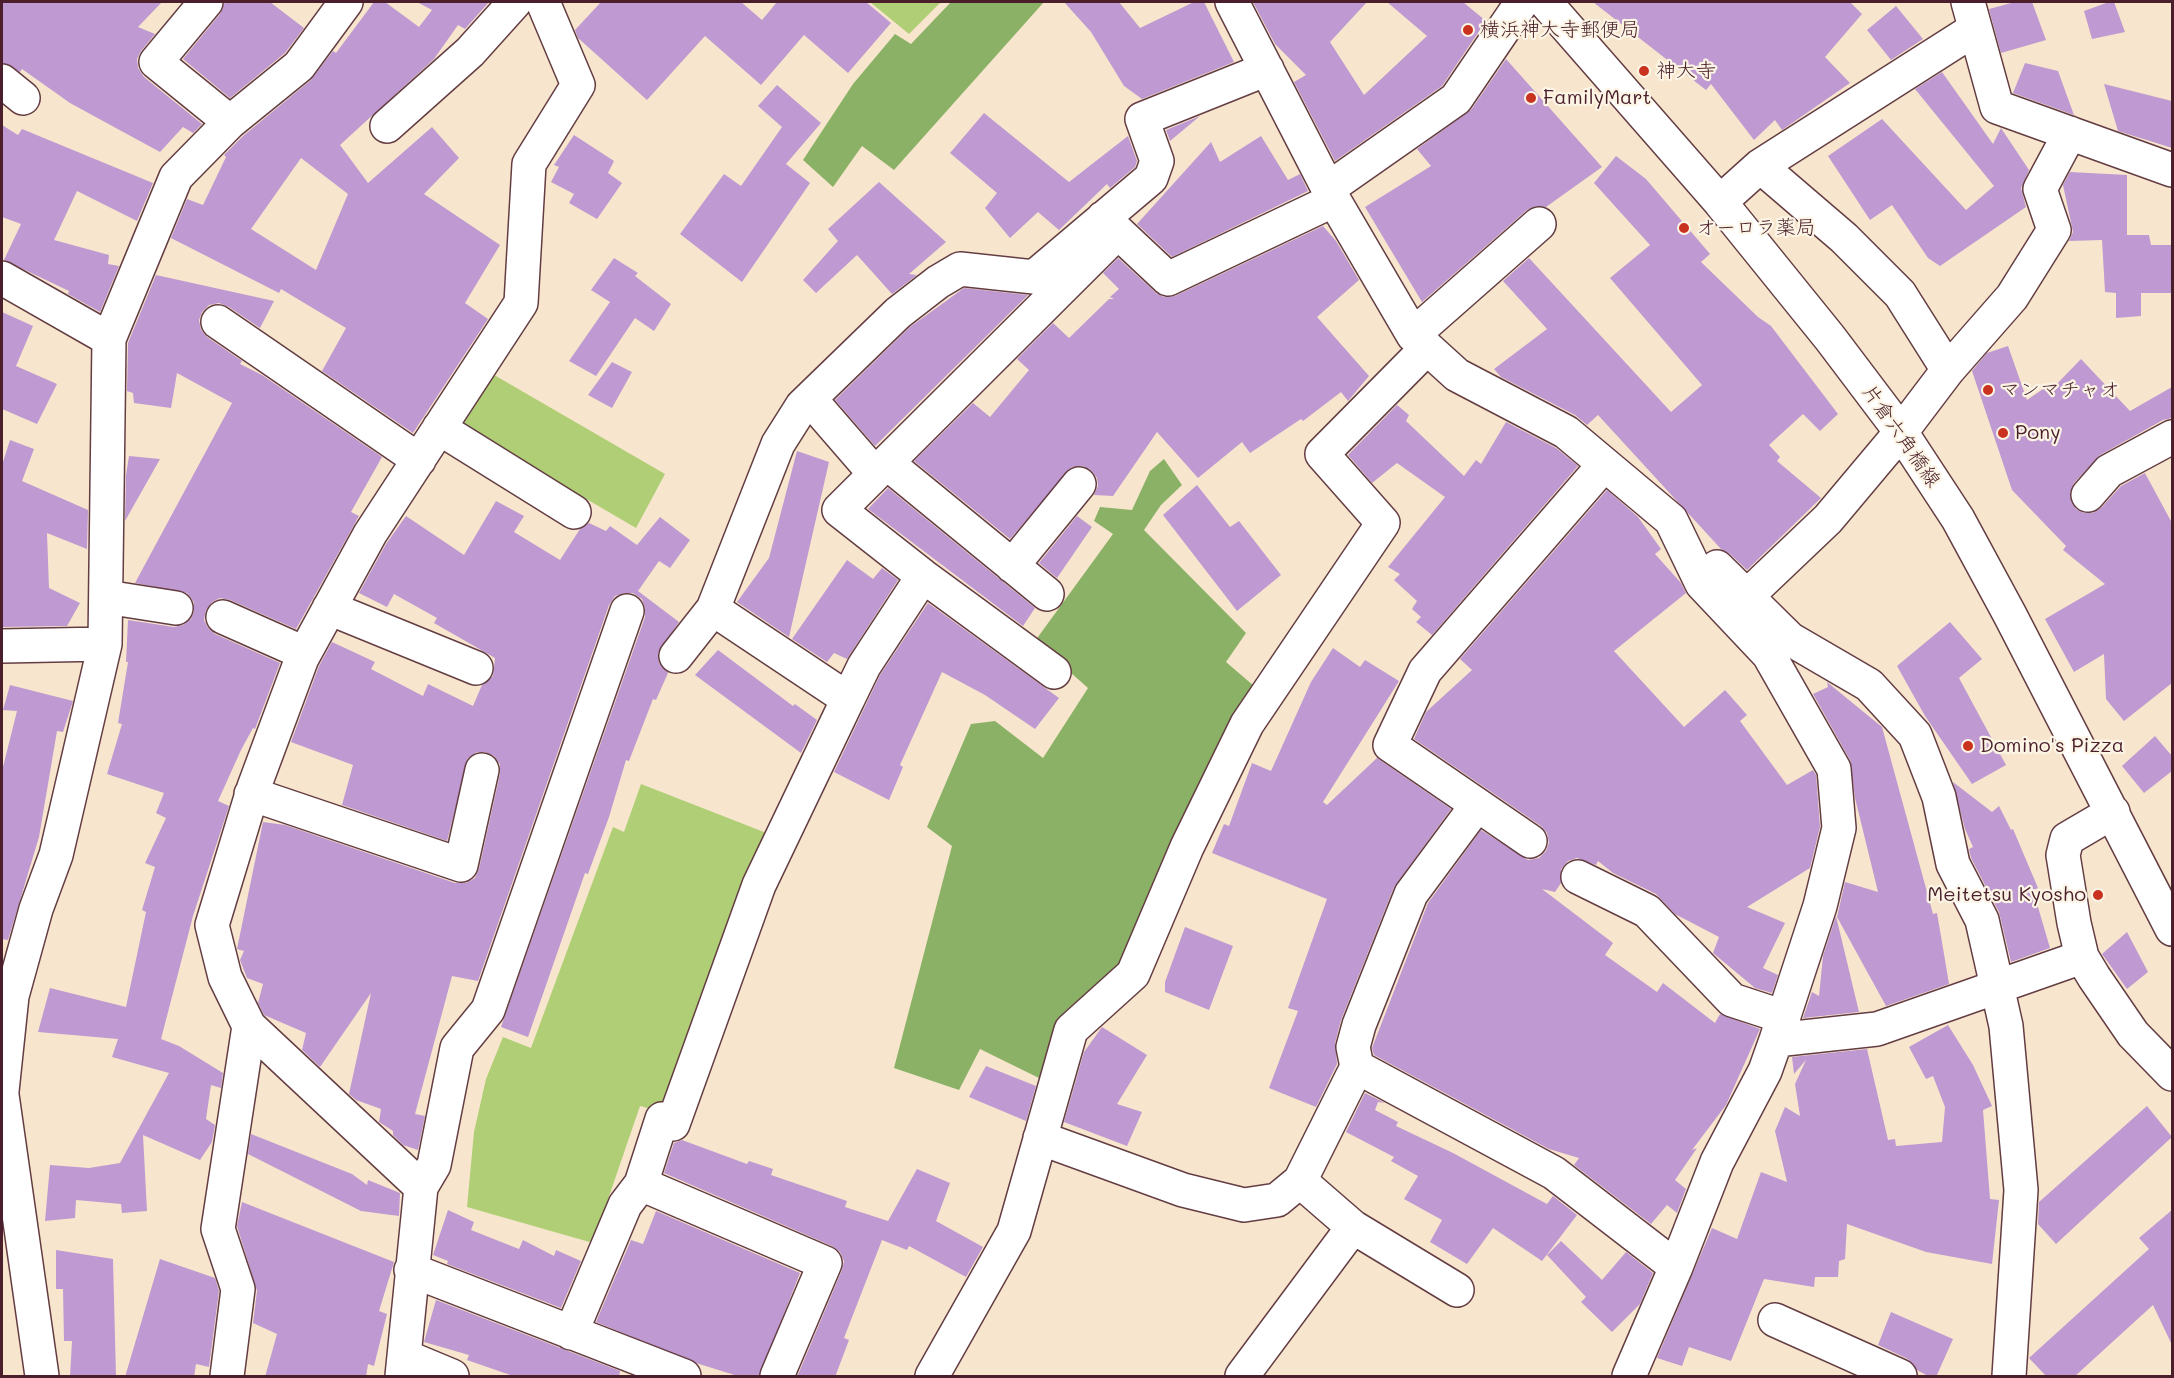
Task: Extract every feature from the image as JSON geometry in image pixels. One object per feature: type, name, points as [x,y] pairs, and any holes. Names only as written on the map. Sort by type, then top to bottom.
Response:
[{"type":"street","points":[[206,2],[156,62],[230,122]]},
{"type":"street","points":[[42,1377],[15,1292],[2,1093],[12,996],[36,909],[56,855],[105,644],[109,339],[176,177],[230,122],[299,66],[346,2]]},
{"type":"street","points":[[387,126],[470,52],[515,2]]},
{"type":"street","points":[[421,1187],[249,1026],[225,977],[212,925],[252,794],[304,652],[370,534],[521,303],[529,164],[578,85],[543,2]]},
{"type":"street","points":[[1232,2],[1331,194],[1420,342],[1457,375],[1566,432],[1671,520],[1746,597],[1791,639],[1869,685],[1915,735],[1939,797],[1953,864],[1982,920],[2006,1026],[2021,1190],[2008,1377]]},
{"type":"street","points":[[1111,225],[1168,279],[1331,194],[1456,99],[1522,2]]},
{"type":"street","name":"片倉六角橋線","points":[[1545,2],[1720,202],[1830,338],[1901,432],[1963,529],[2113,812],[2169,911]]},
{"type":"street","points":[[1720,202],[1760,166],[1971,15],[1997,106],[2172,170]]},
{"type":"street","points":[[1054,672],[923,576],[839,510],[1111,225],[1151,178],[1157,161],[1142,119],[1266,69]]},
{"type":"street","points":[[1746,597],[1828,519],[1901,432],[1948,370],[2012,297],[2054,230],[2040,189],[2070,133]]},
{"type":"street","points":[[1760,166],[1844,238],[1900,294],[1948,370]]},
{"type":"street","points":[[932,1377],[1014,1231],[1071,1030],[1133,974],[1187,847],[1247,724],[1383,524],[1322,454],[1420,342],[1539,224]]},
{"type":"street","points":[[676,656],[713,609],[778,444],[810,399],[898,313],[938,282],[960,269],[1034,277],[1111,225]]},
{"type":"street","points":[[2,278],[109,339]]},
{"type":"street","points":[[218,322],[419,460]]},
{"type":"street","points":[[810,399],[881,468],[1047,594]]},
{"type":"street","points":[[439,428],[574,512]]},
{"type":"street","points":[[2088,495],[2109,471],[2172,437]]},
{"type":"street","points":[[1530,841],[1390,745],[1425,670],[1604,466]]},
{"type":"street","points":[[1012,566],[1079,484]]},
{"type":"street","points":[[1629,1377],[1676,1267],[1717,1162],[1765,1071],[1820,906],[1839,828],[1834,769],[1769,654],[1702,584],[1671,520]]},
{"type":"street","points":[[571,1333],[626,1205],[641,1184],[662,1119],[673,1124],[759,885],[864,666],[923,576]]},
{"type":"street","points":[[106,597],[176,608]]},
{"type":"street","points":[[329,608],[476,668]]},
{"type":"street","points":[[713,609],[848,699]]},
{"type":"street","points":[[452,1377],[403,1366],[421,1187],[434,1165],[458,1048],[488,1010],[627,611]]},
{"type":"street","points":[[223,617],[304,652]]},
{"type":"street","points":[[2,646],[105,644]]},
{"type":"street","points":[[252,794],[461,865],[482,770]]},
{"type":"street","points":[[1040,1138],[1183,1190],[1244,1205],[1276,1200],[1300,1181],[1357,1067],[1353,1047],[1359,1025],[1411,894],[1478,805]]},
{"type":"street","points":[[2113,812],[2067,839],[2063,855],[2074,923],[2082,957],[2133,1034],[2172,1074]]},
{"type":"street","points":[[1578,877],[1647,911],[1732,1000],[1780,1028],[1877,1029],[2082,957]]},
{"type":"street","points":[[227,1377],[238,1289],[218,1228],[249,1026]]},
{"type":"street","points":[[1357,1067],[1554,1173],[1676,1267]]},
{"type":"street","points":[[1300,1181],[1353,1227],[1456,1290]]},
{"type":"street","points":[[641,1184],[825,1263],[777,1377]]},
{"type":"street","points":[[1242,1377],[1353,1227]]},
{"type":"street","points":[[411,1270],[684,1377]]},
{"type":"street","points":[[1775,1320],[1900,1377]]},
{"type":"green space","points":[[870,2],[941,2],[909,34]]},
{"type":"green space","points":[[951,2],[1044,2],[894,170],[862,146],[833,187],[803,160],[853,84],[895,34],[911,44]]},
{"type":"green space","points":[[489,372],[665,474],[636,528],[460,425]]},
{"type":"green space","points":[[1164,459],[1182,485],[1161,505],[1144,530],[1246,633],[1226,662],[1261,692],[1126,971],[1041,1079],[980,1049],[959,1090],[894,1068],[952,846],[927,827],[971,724],[995,721],[1043,758],[1088,688],[1035,641],[1113,534],[1094,521],[1100,507],[1132,510],[1150,471]]},
{"type":"green space","points":[[641,784],[769,834],[666,1113],[640,1106],[593,1243],[467,1207],[474,1132],[486,1079],[503,1037],[531,1048],[613,827],[624,832]]},
{"type":"building","points":[[2,2],[162,2],[138,27],[155,34],[137,59],[138,68],[144,77],[202,124],[193,133],[183,127],[160,152],[70,103],[22,69],[20,72],[2,63]]},
{"type":"building","points":[[225,2],[270,2],[304,28],[285,53],[230,98],[183,59],[220,14]]},
{"type":"building","points":[[374,2],[385,2],[419,27],[432,10],[417,2],[489,2],[465,29],[458,25],[434,59],[340,145],[368,183],[432,127],[459,158],[424,194],[500,245],[465,303],[488,319],[413,433],[322,371],[346,328],[281,289],[279,293],[171,238],[187,199],[203,205],[226,157],[224,155],[243,136],[311,80],[333,51],[336,53]],"holes":[[[301,158],[348,194],[316,270],[251,229]]]},
{"type":"building","points":[[601,2],[741,2],[762,20],[777,2],[866,2],[891,23],[848,73],[804,35],[761,85],[705,36],[647,100],[578,38],[575,30]]},
{"type":"building","points":[[1064,2],[1119,2],[1140,28],[1194,2],[1204,2],[1234,62],[1142,99],[1124,86],[1091,32]]},
{"type":"building","points":[[1253,2],[1367,2],[1330,42],[1364,95],[1427,36],[1387,2],[1463,2],[1486,21],[1442,86],[1335,161],[1294,82],[1306,75],[1275,44]]},
{"type":"building","points":[[1593,2],[1850,2],[1862,14],[1825,57],[1850,83],[1782,130],[1775,120],[1754,140],[1711,84],[1706,90]]},
{"type":"building","points":[[2015,2],[2032,2],[2046,40],[2001,53],[1989,9]]},
{"type":"building","points":[[2114,2],[2125,32],[2092,39],[2084,11]]},
{"type":"building","points":[[1896,6],[1923,39],[1891,60],[1867,30]]},
{"type":"building","points":[[1506,59],[1602,167],[1546,207],[1536,206],[1527,210],[1422,302],[1365,207],[1431,166],[1417,149],[1471,110]]},
{"type":"building","points":[[2025,63],[2058,71],[2074,115],[2013,93]]},
{"type":"building","points":[[1942,72],[1993,144],[2001,128],[2029,170],[2021,188],[2026,207],[1940,266],[1928,258],[1892,205],[1870,220],[1828,156],[1882,119],[1966,210],[1994,186],[1915,89]]},
{"type":"building","points":[[2104,84],[2172,101],[2172,148],[2118,131]]},
{"type":"building","points":[[777,85],[821,123],[786,164],[810,183],[742,282],[680,234],[724,174],[741,186],[782,127],[758,106]]},
{"type":"building","points":[[984,113],[1069,182],[1128,136],[1137,161],[1135,167],[1110,188],[1107,184],[1059,230],[1038,212],[1010,238],[985,208],[997,193],[950,153]]},
{"type":"building","points":[[1200,116],[1170,141],[1166,130]]},
{"type":"building","points":[[2,125],[18,135],[22,129],[153,183],[137,221],[77,191],[54,240],[109,255],[108,264],[119,266],[100,312],[68,294],[69,291],[4,260],[21,224],[2,217]]},
{"type":"building","points":[[574,135],[614,161],[608,173],[622,183],[597,219],[569,203],[574,194],[551,182],[559,167],[554,165]]},
{"type":"building","points":[[1261,136],[1288,180],[1300,174],[1308,191],[1172,257],[1137,224],[1211,142],[1220,162]]},
{"type":"building","points":[[1616,156],[1646,179],[1710,254],[1701,262],[1758,317],[1771,326],[1838,414],[1820,431],[1803,414],[1769,445],[1780,457],[1777,461],[1821,498],[1747,570],[1721,549],[1598,415],[1587,425],[1575,415],[1501,377],[1494,369],[1547,329],[1503,281],[1529,258],[1671,412],[1702,385],[1610,278],[1650,245],[1594,183]]},
{"type":"building","points":[[2070,172],[2127,175],[2127,235],[2149,235],[2151,245],[2172,245],[2172,293],[2141,293],[2141,316],[2116,318],[2116,293],[2105,292],[2102,240],[2069,241],[2073,232],[2063,185]]},
{"type":"building","points":[[879,182],[946,242],[909,274],[917,275],[892,294],[857,255],[816,293],[803,280],[838,241],[828,229]]},
{"type":"building","points":[[1323,226],[1336,241],[1359,280],[1317,317],[1369,376],[1348,401],[1341,392],[1303,421],[1301,419],[1250,453],[1242,442],[1198,478],[1157,432],[1113,496],[1094,495],[1098,486],[1097,478],[1091,470],[1083,466],[1072,467],[1010,539],[914,461],[973,403],[990,417],[1029,370],[1017,359],[1053,323],[1069,338],[1109,299],[1114,299],[1110,297],[1119,289],[1103,273],[1118,258],[1156,293],[1164,297],[1175,296]]},
{"type":"building","points":[[614,258],[638,273],[635,276],[671,304],[654,331],[635,318],[596,376],[569,361],[610,302],[591,290]]},
{"type":"building","points":[[156,275],[274,301],[260,328],[229,307],[219,303],[209,305],[202,312],[199,320],[201,330],[207,337],[242,361],[240,364],[262,375],[382,457],[351,512],[359,516],[296,629],[230,600],[220,598],[212,602],[206,610],[204,620],[215,634],[280,663],[255,729],[253,728],[241,750],[218,801],[229,806],[193,916],[161,1039],[179,1046],[223,1073],[221,1088],[211,1085],[206,1119],[215,1125],[212,1142],[200,1160],[143,1135],[147,1211],[122,1213],[121,1204],[76,1200],[75,1218],[45,1221],[50,1165],[89,1168],[120,1163],[169,1073],[112,1057],[118,1039],[38,1032],[50,988],[126,1007],[146,912],[142,910],[155,867],[145,863],[166,818],[156,813],[164,793],[107,774],[122,724],[118,723],[128,662],[126,662],[128,620],[174,627],[183,625],[191,619],[194,602],[187,593],[135,583],[232,403],[177,373],[171,408],[134,403],[133,393],[127,391],[128,343]]},
{"type":"building","points":[[964,288],[1028,295],[875,446],[835,400],[910,327]]},
{"type":"building","points":[[2,312],[33,326],[16,366],[57,384],[37,424],[2,409]]},
{"type":"building","points":[[2008,346],[2027,400],[2046,387],[2049,392],[2081,359],[2130,411],[2172,387],[2172,418],[2163,420],[2100,455],[2074,483],[2070,492],[2071,502],[2076,509],[2084,513],[2093,513],[2102,507],[2121,486],[2145,473],[2172,523],[2172,683],[2124,721],[2106,699],[2104,654],[2074,672],[2045,619],[2105,584],[2063,550],[2066,546],[2012,490],[1972,371],[1987,353]]},
{"type":"building","points":[[612,362],[632,372],[612,408],[588,395]]},
{"type":"building","points":[[1397,405],[1409,415],[1406,421],[1464,476],[1476,460],[1481,464],[1506,422],[1556,448],[1578,466],[1432,635],[1416,622],[1421,617],[1412,609],[1417,601],[1394,580],[1400,574],[1388,567],[1445,497],[1397,463],[1372,483],[1348,455]]},
{"type":"building","points":[[10,440],[34,449],[22,481],[88,510],[87,549],[47,533],[49,588],[80,603],[67,626],[2,627],[2,465]]},
{"type":"building","points":[[797,451],[829,462],[789,637],[737,602],[769,558]]},
{"type":"building","points":[[129,456],[160,459],[125,521],[126,475]]},
{"type":"building","points":[[1197,485],[1230,527],[1239,521],[1281,575],[1237,611],[1163,515]]},
{"type":"building","points":[[888,488],[1035,608],[1023,626],[868,509]]},
{"type":"building","points":[[1607,490],[1638,517],[1661,549],[1655,554],[1681,583],[1686,593],[1614,651],[1684,727],[1725,690],[1747,715],[1740,721],[1787,785],[1813,770],[1816,775],[1820,827],[1810,868],[1747,907],[1785,923],[1763,968],[1778,975],[1772,993],[1755,988],[1713,953],[1719,937],[1675,914],[1656,894],[1613,873],[1598,861],[1596,865],[1577,858],[1568,861],[1561,869],[1561,883],[1555,892],[1542,889],[1613,943],[1605,955],[1657,992],[1663,983],[1715,1023],[1720,1014],[1760,1029],[1726,1105],[1692,1150],[1697,1148],[1675,1180],[1686,1189],[1677,1213],[1667,1205],[1651,1224],[1574,1165],[1579,1158],[1549,1149],[1374,1055],[1372,1048],[1428,903],[1481,830],[1528,860],[1539,858],[1546,851],[1549,843],[1547,833],[1541,826],[1414,739],[1426,712],[1472,670],[1460,659]]},
{"type":"building","points":[[496,501],[524,516],[514,532],[560,560],[580,529],[589,523],[606,531],[610,526],[637,545],[660,517],[690,540],[670,568],[659,561],[638,591],[679,622],[658,653],[659,663],[668,673],[656,700],[653,699],[629,761],[626,760],[609,817],[588,874],[585,873],[528,1037],[501,1027],[645,617],[642,599],[633,593],[615,596],[609,605],[478,981],[452,976],[415,1114],[425,1116],[418,1150],[403,1145],[393,1135],[393,1131],[379,1122],[381,1109],[356,1100],[349,1094],[371,993],[320,1067],[302,1050],[306,1033],[264,1015],[258,1003],[263,984],[247,978],[240,960],[244,951],[237,949],[263,822],[285,825],[455,883],[466,883],[475,878],[500,774],[500,764],[494,756],[485,752],[477,752],[468,758],[447,841],[342,805],[353,765],[291,742],[319,666],[332,642],[375,662],[371,669],[423,696],[428,684],[473,706],[482,685],[493,676],[495,658],[434,623],[437,618],[394,594],[387,607],[359,593],[386,544],[406,516],[464,555]]},
{"type":"building","points":[[1077,516],[1092,527],[1057,578],[1039,563]]},
{"type":"building","points":[[847,560],[873,579],[882,568],[898,580],[847,659],[834,653],[827,662],[792,639]]},
{"type":"building","points":[[928,603],[1059,698],[1035,729],[985,695],[942,672],[900,765],[903,767],[889,800],[834,772],[880,675]]},
{"type":"building","points":[[1950,622],[1982,659],[1959,678],[2006,765],[1972,784],[1925,716],[1897,666]]},
{"type":"building","points":[[1333,648],[1360,667],[1365,660],[1399,681],[1323,802],[1327,805],[1377,758],[1451,809],[1394,887],[1341,1020],[1335,1043],[1337,1064],[1316,1107],[1269,1088],[1298,1011],[1288,1008],[1327,899],[1212,853],[1224,824],[1229,826],[1252,763],[1271,771],[1311,682]]},
{"type":"building","points":[[718,650],[793,706],[795,704],[817,720],[801,753],[695,675]]},
{"type":"building","points":[[1827,682],[1882,727],[1933,914],[1937,913],[1949,984],[1886,1006],[1837,917],[1845,882],[1878,892],[1855,798],[1850,760],[1813,694],[1828,687]]},
{"type":"building","points":[[10,685],[73,701],[63,732],[57,731],[39,837],[8,940],[2,939],[2,771],[17,711],[3,710]]},
{"type":"building","points":[[2155,736],[2172,756],[2172,771],[2144,793],[2122,766]]},
{"type":"building","points":[[1953,782],[1992,812],[1999,806],[2011,830],[2013,829],[2038,888],[2033,890],[2050,948],[2011,962],[1999,912],[1971,858],[1969,849],[1973,847],[1965,829]]},
{"type":"building","points":[[1836,916],[1859,1012],[1803,1018],[1812,992],[1819,996],[1823,956]]},
{"type":"building","points":[[1185,927],[1233,946],[1209,1010],[1165,992],[1165,982]]},
{"type":"building","points":[[2127,932],[2148,972],[2127,989],[2102,954]]},
{"type":"building","points":[[1948,1025],[1973,1065],[1992,1106],[1983,1110],[1990,1199],[1999,1200],[1992,1264],[1926,1252],[1847,1224],[1845,1259],[1839,1261],[1838,1277],[1815,1277],[1814,1287],[1764,1279],[1731,1361],[1689,1347],[1682,1366],[1657,1358],[1712,1228],[1737,1239],[1761,1172],[1787,1182],[1775,1131],[1785,1107],[1800,1116],[1795,1084],[1806,1060],[1794,1074],[1792,1057],[1867,1049],[1888,1140],[1895,1139],[1896,1146],[1942,1142],[1945,1107],[1933,1076],[1926,1079],[1909,1047]]},
{"type":"building","points":[[1102,1027],[1147,1055],[1117,1104],[1142,1112],[1127,1146],[1064,1122],[1084,1052]]},
{"type":"building","points":[[986,1066],[1036,1086],[1026,1121],[969,1097]]},
{"type":"building","points":[[1365,1093],[1385,1103],[1378,1102],[1375,1110],[1398,1122],[1396,1126],[1453,1153],[1547,1204],[1553,1196],[1577,1215],[1542,1261],[1493,1228],[1467,1264],[1430,1242],[1442,1220],[1404,1199],[1418,1176],[1391,1161],[1394,1157],[1346,1132]]},
{"type":"building","points":[[2147,1106],[2172,1137],[2056,1244],[2038,1224],[2039,1202]]},
{"type":"building","points":[[251,1134],[352,1174],[367,1185],[368,1180],[400,1193],[399,1216],[361,1211],[248,1154]]},
{"type":"building","points":[[682,1140],[747,1164],[749,1161],[773,1169],[771,1175],[847,1201],[845,1207],[888,1221],[917,1169],[950,1183],[936,1221],[983,1247],[966,1277],[909,1246],[907,1250],[882,1240],[844,1338],[849,1340],[835,1377],[797,1377],[842,1270],[844,1261],[840,1252],[832,1246],[664,1173],[674,1143]]},
{"type":"building","points":[[242,1202],[394,1262],[379,1311],[387,1314],[374,1366],[368,1364],[366,1377],[265,1377],[277,1334],[253,1323],[257,1291],[237,1226]]},
{"type":"building","points":[[448,1210],[474,1222],[471,1230],[519,1249],[523,1240],[554,1256],[556,1250],[581,1261],[561,1308],[447,1264],[448,1261],[433,1255]]},
{"type":"building","points":[[2172,1210],[2172,1345],[2153,1305],[2074,1377],[2047,1377],[2029,1358],[2149,1249],[2139,1238]]},
{"type":"building","points":[[656,1211],[800,1273],[759,1377],[741,1377],[696,1363],[596,1322],[631,1240],[643,1244]]},
{"type":"building","points":[[1561,1241],[1602,1280],[1626,1252],[1653,1273],[1640,1304],[1612,1332],[1581,1302],[1586,1297],[1547,1255]]},
{"type":"building","points":[[56,1250],[113,1259],[116,1377],[70,1377],[72,1341],[64,1341],[63,1289],[56,1289]]},
{"type":"building","points":[[160,1259],[215,1278],[219,1291],[209,1367],[196,1364],[194,1377],[125,1377]]},
{"type":"building","points":[[436,1300],[620,1371],[619,1377],[516,1377],[467,1360],[469,1355],[424,1342]]},
{"type":"building","points":[[1891,1312],[1953,1339],[1936,1377],[1930,1377],[1917,1370],[1908,1359],[1878,1345]]},
{"type":"place","name":"横浜神大寺郵便局","points":[[1468,30]]},
{"type":"place","name":"神大寺","points":[[1644,71]]},
{"type":"place","name":"FamilyMart","points":[[1531,98]]},
{"type":"place","name":"オーロラ薬局","points":[[1684,228]]},
{"type":"place","name":"マンマチャオ","points":[[1988,390]]},
{"type":"place","name":"Pony","points":[[2003,433]]},
{"type":"place","name":"Domino's Pizza","points":[[1968,746]]},
{"type":"place","name":"Meitetsu Kyosho","points":[[2098,895]]}]
